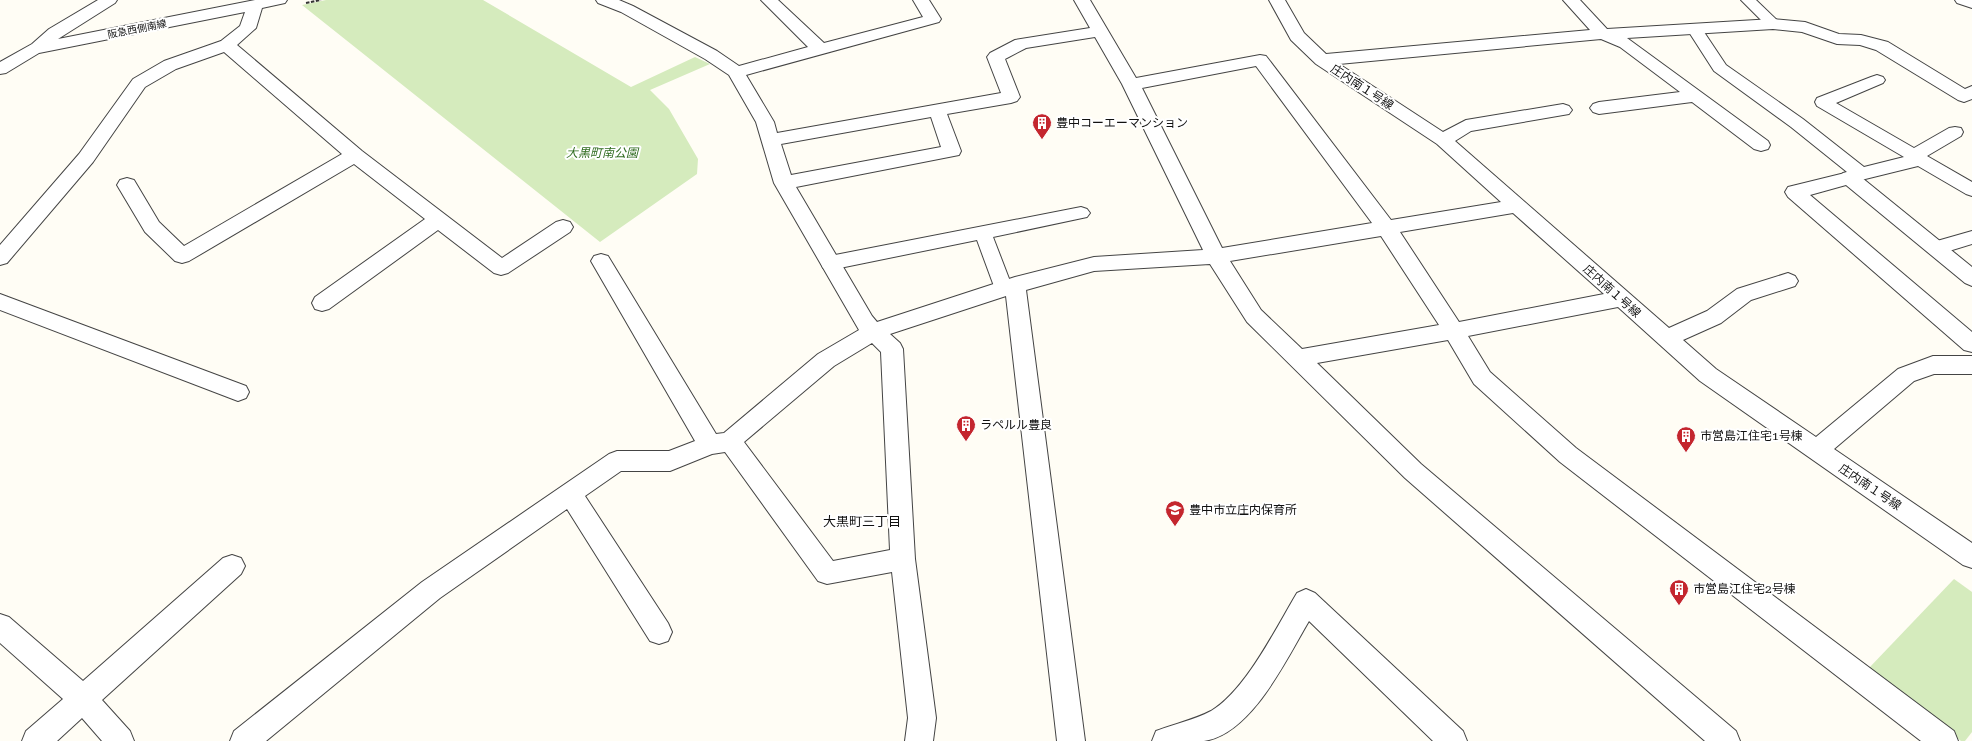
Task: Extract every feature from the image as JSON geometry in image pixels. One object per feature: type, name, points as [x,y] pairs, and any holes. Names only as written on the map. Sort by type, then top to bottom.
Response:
[{"type":"street","points":[[34,49],[55,33],[109,0]]},
{"type":"street","name":"阪急西側南線","points":[[0,70],[34,49],[279,0]]},
{"type":"street","points":[[604,0],[627,9],[711,54],[736,72],[765,122],[784,183],[864,322],[892,348],[904,559],[922,718],[919,741]]},
{"type":"street","points":[[769,0],[820,49]]},
{"type":"street","points":[[736,72],[933,19],[921,0]]},
{"type":"street","points":[[1082,0],[1131,84],[1216,256],[1254,316],[1413,471],[1726,741]]},
{"type":"street","name":"庄内南１号線","points":[[1277,0],[1297,36],[1322,60],[1443,140],[1666,339],[1708,374],[1972,557]]},
{"type":"street","points":[[1571,0],[1603,34],[1626,43],[1762,145]]},
{"type":"street","points":[[1964,0],[1972,3]]},
{"type":"street","points":[[0,258],[86,158],[139,82],[170,65],[228,45],[248,28],[256,5]]},
{"type":"street","points":[[1322,60],[1603,34],[1774,24],[1806,27],[1837,39],[1861,40],[1882,46],[1969,96]]},
{"type":"street","points":[[771,140],[1010,97],[996,57],[1021,44],[1100,31]]},
{"type":"street","points":[[228,45],[355,155],[501,268],[563,227]]},
{"type":"street","points":[[1131,84],[1260,60],[1384,226],[1454,332],[1482,378],[1568,455],[1944,741]]},
{"type":"street","points":[[1599,108],[1695,96]]},
{"type":"street","points":[[784,183],[952,151],[937,110]]},
{"type":"street","points":[[1443,140],[1466,126],[1563,110]]},
{"type":"street","points":[[127,185],[152,227],[182,256],[355,155]]},
{"type":"street","points":[[1972,278],[1855,176],[1796,192],[1972,344]]},
{"type":"street","points":[[244,741],[431,590],[617,461],[670,461],[720,443],[826,360],[874,332],[1010,287],[1094,264],[1216,256],[1384,226],[1516,206]]},
{"type":"street","points":[[322,303],[438,220]]},
{"type":"street","points":[[601,261],[720,443],[827,573],[904,559]]},
{"type":"street","points":[[1666,339],[1714,317],[1744,294],[1788,281]]},
{"type":"street","points":[[1010,287],[1071,741]]},
{"type":"street","points":[[1298,358],[1454,332],[1621,299]]},
{"type":"street","points":[[0,302],[238,392]]},
{"type":"street","points":[[1816,450],[1906,376],[1933,365],[1972,365]]},
{"type":"street","points":[[570,494],[659,632]]},
{"type":"street","points":[[36,741],[232,566]]},
{"type":"street","points":[[1166,741],[1221,720],[1239,706],[1261,675],[1306,601],[1453,741]]},
{"type":"street","points":[[0,626],[83,699],[120,741]]},
{"type":"lane","points":[[1748,0],[1774,24]]},
{"type":"lane","points":[[1695,29],[1720,68],[1796,123],[1855,176],[1918,158],[1955,132]]},
{"type":"lane","points":[[1877,80],[1823,102],[1972,190]]},
{"type":"lane","points":[[830,263],[1081,213]]},
{"type":"lane","points":[[983,233],[1010,287]]},
{"type":"lane","points":[[1936,248],[1972,237]]},
{"type":"green space","name":"大黒町南公園","points":[[326,0],[483,0],[631,87],[695,57],[710,64],[650,90],[669,109],[698,159],[697,174],[600,242],[302,5]]},
{"type":"green space","points":[[1954,579],[1972,592],[1972,732],[1965,741],[1961,741],[1869,668]]},
{"type":"place","name":"豊中コーエーマンション","points":[[1042,140]]},
{"type":"place","name":"ラペルル豊良","points":[[966,442]]},
{"type":"place","name":"市営島江住宅1号棟","points":[[1686,453]]},
{"type":"place","name":"豊中市立庄内保育所","points":[[1175,527]]},
{"type":"place","name":"市営島江住宅2号棟","points":[[1679,606]]},
{"type":"district","name":"大黒町三丁目","points":[[862,521]]}]
